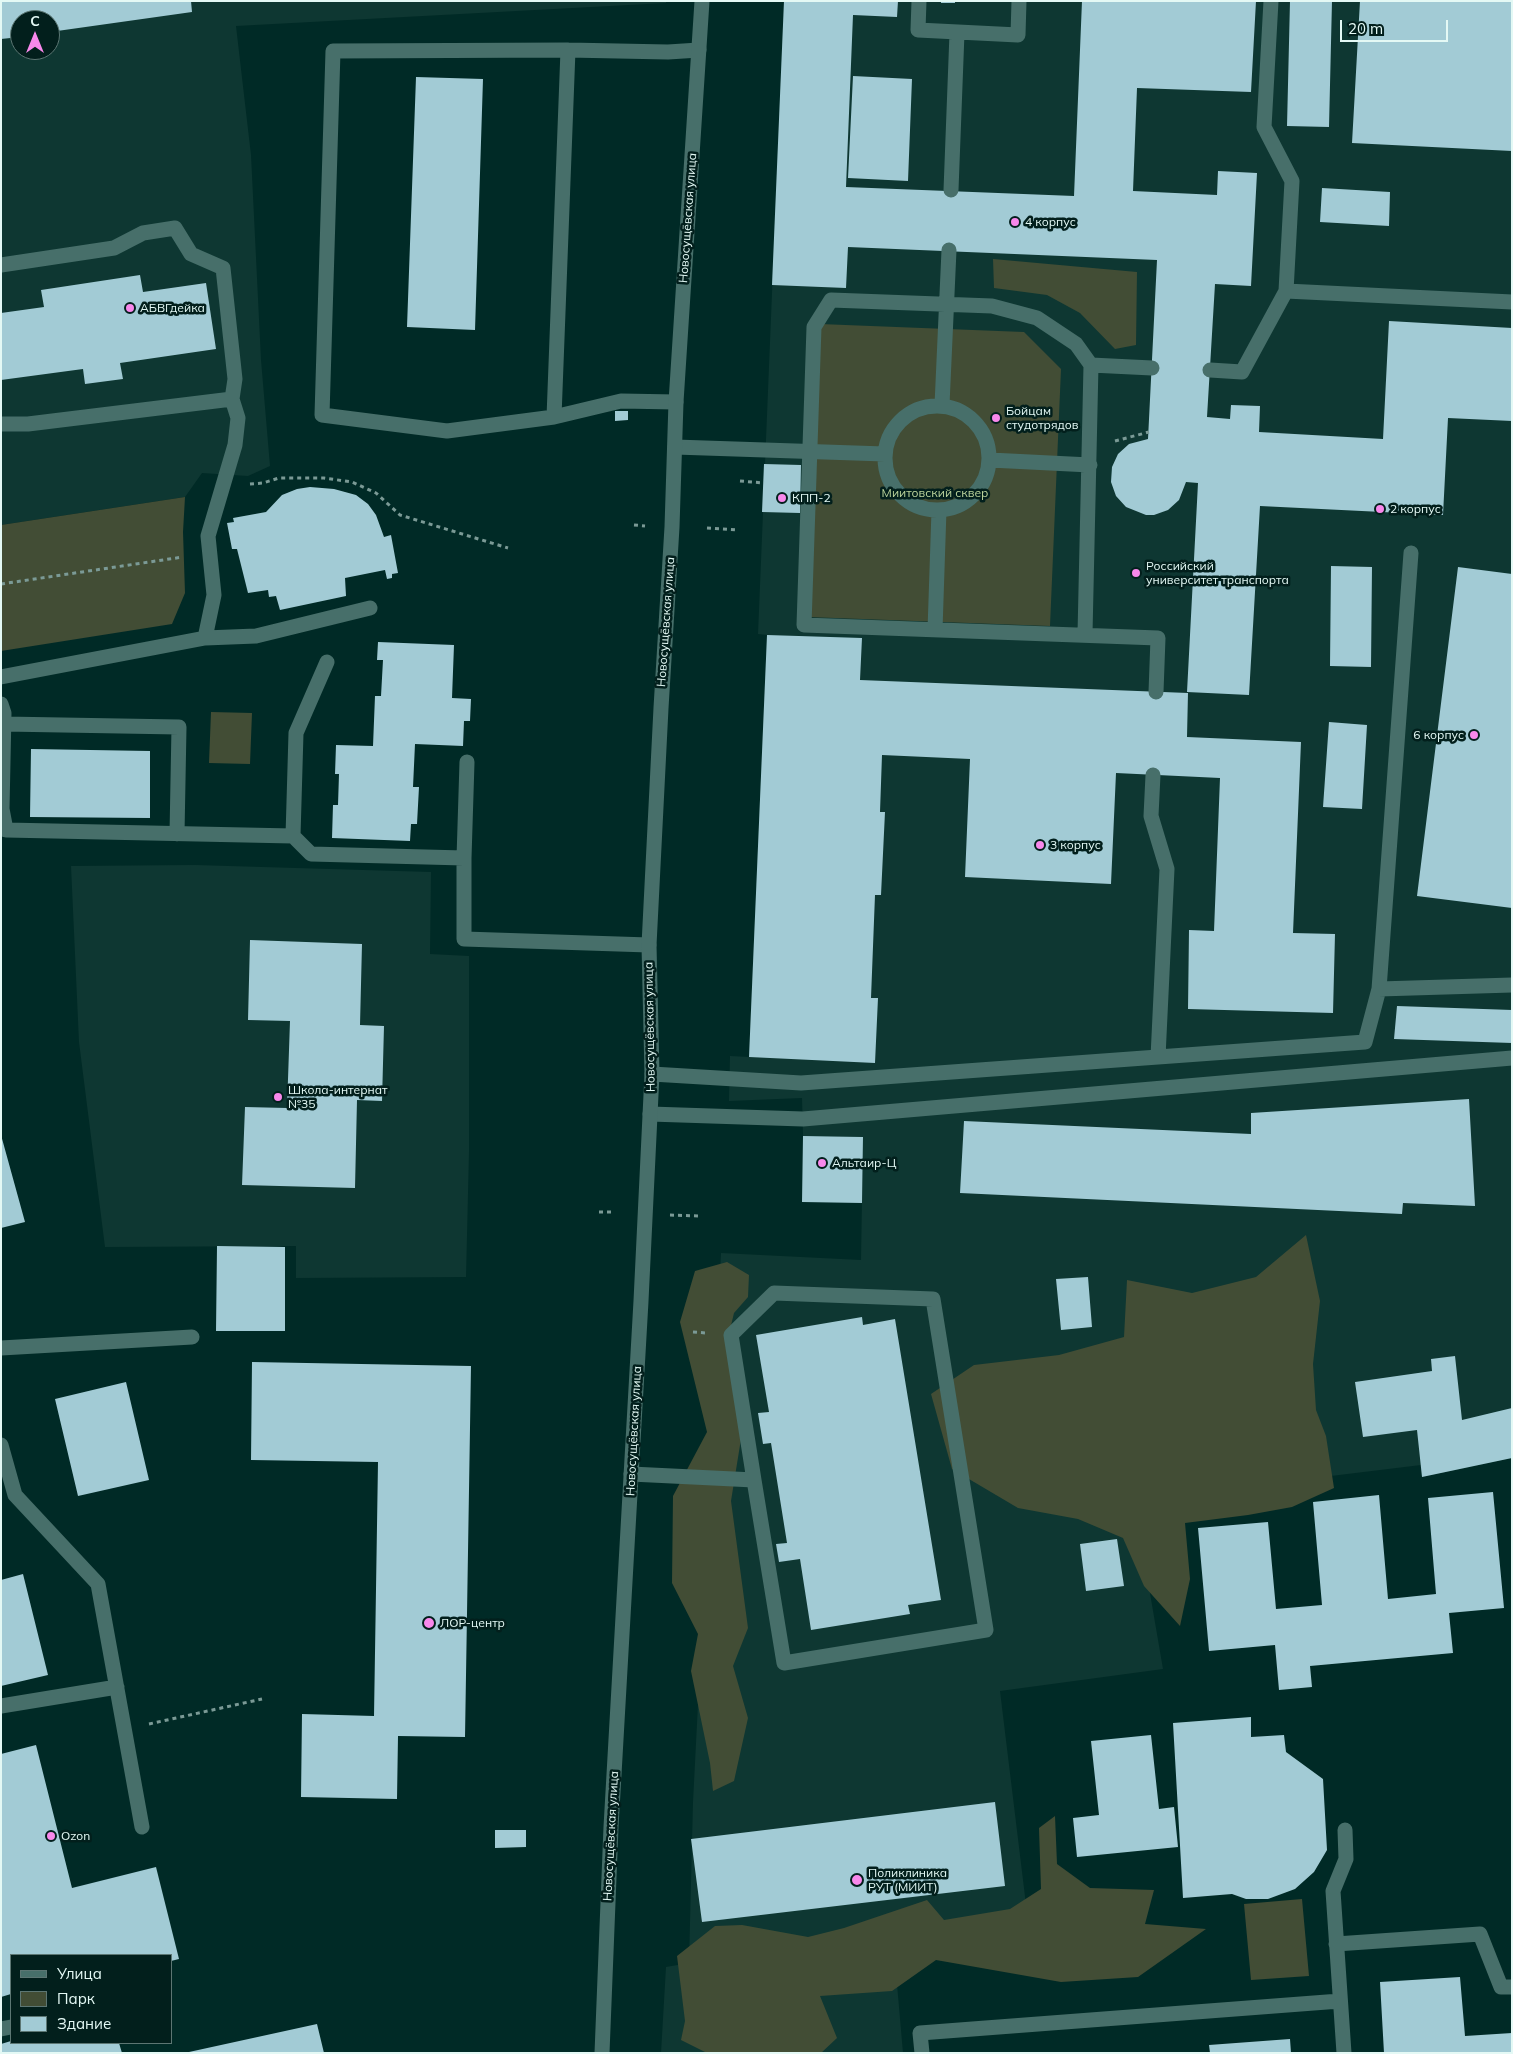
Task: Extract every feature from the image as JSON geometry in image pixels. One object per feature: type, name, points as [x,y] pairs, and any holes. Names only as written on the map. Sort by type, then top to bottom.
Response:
[{"type":"street","name":"Новосущёвская улица","points":[[602,2053],[611,1827],[632,1474],[652,1074],[649,944],[676,447],[676,402],[702,1]]},
{"type":"street","points":[[919,1],[918,30],[1018,35],[1019,1]]},
{"type":"street","points":[[1210,370],[1242,372],[1286,290],[1292,181],[1264,127],[1271,1]]},
{"type":"street","points":[[951,190],[957,33]]},
{"type":"street","points":[[554,417],[568,50]]},
{"type":"street","points":[[676,402],[621,401],[554,417],[447,431],[322,415],[333,51],[568,50],[668,52],[699,50]]},
{"type":"street","points":[[1,265],[114,248],[143,234],[175,228],[191,254],[223,268],[234,379],[232,399],[238,418],[235,445],[208,536],[214,595],[205,638]]},
{"type":"street","points":[[942,405],[948,250]]},
{"type":"street","points":[[1286,290],[1512,302]]},
{"type":"street","points":[[1085,634],[1091,365],[1076,344],[1037,318],[992,306],[831,300],[814,327],[804,625],[1158,638],[1156,692]]},
{"type":"street","points":[[1091,365],[1152,368]]},
{"type":"street","points":[[1,424],[28,424],[232,399]]},
{"type":"street","points":[[942,405],[961,411],[977,423],[987,440],[990,460],[985,479],[974,495],[958,506],[939,510],[917,506],[900,494],[888,476],[885,454],[890,434],[903,418],[922,408],[942,405]]},
{"type":"street","points":[[676,447],[885,454]]},
{"type":"street","points":[[990,460],[1090,465]]},
{"type":"street","points":[[935,630],[939,510]]},
{"type":"street","points":[[652,1074],[801,1083],[1365,1042],[1379,989],[1411,553]]},
{"type":"street","points":[[1,677],[205,638],[256,636],[370,608]]},
{"type":"street","points":[[293,836],[296,732],[327,662]]},
{"type":"street","points":[[1,704],[4,724],[2,809],[6,830],[293,836],[311,854],[464,858]]},
{"type":"street","points":[[4,724],[179,727],[177,834]]},
{"type":"street","points":[[467,762],[464,938],[649,944]]},
{"type":"street","points":[[1153,775],[1151,816],[1168,870],[1158,1057]]},
{"type":"street","points":[[1379,989],[1512,984]]},
{"type":"street","points":[[650,1114],[803,1119],[1512,1058]]},
{"type":"street","points":[[774,1293],[933,1299],[986,1630],[784,1663],[754,1480],[731,1335],[774,1293]]},
{"type":"street","points":[[1,1348],[192,1337]]},
{"type":"street","points":[[1,1445],[15,1495],[98,1584],[142,1827]]},
{"type":"street","points":[[632,1474],[754,1480]]},
{"type":"street","points":[[1,1706],[117,1687]]},
{"type":"street","points":[[1344,2053],[1333,1891],[1346,1858],[1345,1830]]},
{"type":"street","points":[[1336,1944],[1480,1934],[1502,1987],[1512,1986]]},
{"type":"street","points":[[922,2053],[920,2033],[1340,2001]]},
{"type":"path","points":[[1090,448],[1148,432]]},
{"type":"path","points":[[223,487],[263,483],[278,478],[324,478],[352,482],[376,493],[400,514],[508,548]]},
{"type":"path","points":[[740,482],[764,483]]},
{"type":"path","points":[[634,525],[651,526]]},
{"type":"path","points":[[707,528],[738,530]]},
{"type":"path","points":[[1,584],[184,557]]},
{"type":"path","points":[[599,1212],[615,1212]]},
{"type":"path","points":[[670,1215],[701,1216]]},
{"type":"path","points":[[124,1730],[262,1699]]},
{"type":"shaded area","points":[[1,1],[666,1],[666,3],[236,26],[251,155],[261,360],[270,466],[248,476],[202,473],[185,497],[1,525]]},
{"type":"shaded area","points":[[784,1],[1512,1],[1512,1458],[1422,1477],[1421,1465],[1134,1500],[1163,1669],[1000,1691],[1028,1921],[893,1938],[903,2053],[661,2053],[666,1967],[689,1963],[693,1802],[721,1253],[861,1260],[863,1137],[803,1136],[802,1098],[729,1101],[730,1056],[749,1057],[767,635],[758,634]]},
{"type":"shaded area","name":"Школа-интернат №35","points":[[195,865],[431,872],[430,954],[469,956],[469,1152],[466,1277],[296,1278],[296,1246],[105,1247],[79,1042],[71,866]]},
{"type":"green space","points":[[993,259],[1137,272],[1136,345],[1115,349],[1080,313],[1047,295],[994,288]]},
{"type":"green space","name":"Миитовский сквер","points":[[820,324],[1024,332],[1061,369],[1050,626],[808,617]]},
{"type":"green space","points":[[185,497],[183,532],[185,593],[172,624],[1,651],[1,525]]},
{"type":"green space","points":[[211,712],[252,713],[250,764],[209,763]]},
{"type":"green space","points":[[1306,1235],[1320,1301],[1313,1364],[1316,1410],[1326,1436],[1334,1488],[1292,1507],[1185,1523],[1190,1579],[1180,1626],[1144,1586],[1123,1538],[1078,1519],[1018,1508],[952,1469],[931,1394],[974,1365],[1059,1355],[1124,1337],[1127,1280],[1192,1293],[1256,1277]]},
{"type":"green space","points":[[727,1262],[749,1275],[748,1297],[734,1313],[727,1342],[741,1439],[731,1501],[748,1628],[733,1666],[748,1718],[734,1781],[713,1791],[710,1763],[691,1671],[698,1634],[672,1583],[673,1496],[707,1432],[680,1322],[695,1271]]},
{"type":"green space","points":[[1055,1816],[1057,1864],[1090,1888],[1154,1890],[1145,1924],[1206,1929],[1138,1977],[1061,1982],[936,1960],[892,1991],[820,1996],[837,2038],[821,2053],[707,2053],[681,2040],[685,2021],[677,1956],[715,1926],[742,1925],[808,1937],[844,1928],[927,1900],[944,1920],[1010,1909],[1041,1889],[1039,1828]]},
{"type":"green space","points":[[1302,1899],[1309,1976],[1251,1980],[1244,1904]]},
{"type":"building","points":[[1,1],[191,1],[192,12],[60,31],[60,10],[10,10],[10,38],[1,39]]},
{"type":"building","points":[[784,1],[898,1],[897,17],[853,15],[846,187],[1074,196],[1082,1],[1256,1],[1251,92],[1137,88],[1133,191],[1217,195],[1218,171],[1257,173],[1251,286],[1215,284],[1207,417],[1230,419],[1231,405],[1260,406],[1259,432],[1383,439],[1389,321],[1512,328],[1512,421],[1448,418],[1443,515],[1260,506],[1249,695],[1187,692],[1198,483],[1186,482],[1179,500],[1168,510],[1154,515],[1146,515],[1126,507],[1116,496],[1111,482],[1112,467],[1118,454],[1129,444],[1148,439],[1157,260],[848,247],[846,288],[772,285]]},
{"type":"building","points":[[941,1],[955,1],[955,3],[941,3]]},
{"type":"building","points":[[1290,1],[1332,1],[1329,127],[1287,126]]},
{"type":"building","points":[[1360,1],[1512,1],[1512,151],[1352,143]]},
{"type":"building","points":[[853,76],[912,79],[908,181],[848,178]]},
{"type":"building","points":[[416,77],[483,79],[475,330],[407,327]]},
{"type":"building","points":[[1322,188],[1390,192],[1389,226],[1320,222]]},
{"type":"building","points":[[140,275],[143,292],[206,283],[216,349],[120,363],[123,379],[85,384],[83,369],[1,380],[1,313],[44,307],[41,290]]},
{"type":"building","points":[[615,411],[628,411],[628,420],[615,421]]},
{"type":"building","name":"КПП-2","points":[[764,464],[801,465],[800,513],[762,512]]},
{"type":"building","points":[[310,487],[334,489],[356,495],[368,504],[376,515],[384,537],[391,535],[398,573],[392,574],[392,578],[387,579],[385,570],[345,578],[346,596],[280,610],[276,596],[269,597],[268,590],[248,593],[237,549],[232,549],[227,523],[234,522],[233,518],[266,512],[282,495],[297,489]]},
{"type":"building","points":[[1331,566],[1372,567],[1371,667],[1330,666]]},
{"type":"building","name":"6 корпус","points":[[1458,567],[1512,574],[1512,908],[1417,896]]},
{"type":"building","name":"3 корпус","points":[[767,635],[862,638],[860,680],[1188,693],[1187,737],[1301,742],[1293,933],[1335,934],[1333,1013],[1188,1009],[1189,930],[1214,931],[1220,778],[1116,773],[1111,884],[965,877],[970,759],[882,755],[880,812],[885,812],[881,895],[875,895],[871,998],[878,998],[875,1063],[749,1057]]},
{"type":"building","points":[[378,642],[454,645],[452,698],[471,699],[470,721],[464,721],[463,746],[415,744],[413,787],[419,787],[417,824],[411,824],[410,841],[332,838],[333,805],[338,805],[339,774],[335,774],[336,745],[373,746],[375,696],[381,696],[383,660],[377,660]]},
{"type":"building","points":[[1329,722],[1367,725],[1362,809],[1323,807]]},
{"type":"building","points":[[31,749],[150,751],[150,818],[30,817]]},
{"type":"building","points":[[250,940],[362,944],[360,1025],[384,1026],[382,1101],[357,1100],[355,1188],[242,1185],[245,1107],[287,1108],[290,1021],[248,1020]]},
{"type":"building","points":[[1397,1006],[1512,1010],[1512,1043],[1394,1039]]},
{"type":"building","points":[[1469,1099],[1475,1206],[1403,1203],[1402,1214],[960,1193],[964,1121],[1251,1134],[1251,1113]]},
{"type":"building","points":[[1,1135],[25,1222],[1,1228]]},
{"type":"building","points":[[803,1136],[863,1137],[862,1203],[802,1202]]},
{"type":"building","points":[[217,1246],[285,1247],[285,1331],[216,1331]]},
{"type":"building","points":[[1088,1277],[1092,1327],[1061,1330],[1056,1279]]},
{"type":"building","points":[[862,1317],[863,1325],[895,1319],[941,1600],[908,1605],[910,1614],[811,1630],[800,1559],[779,1562],[776,1544],[787,1543],[771,1443],[763,1444],[758,1413],[769,1412],[756,1335]]},
{"type":"building","points":[[1455,1356],[1462,1420],[1512,1408],[1512,1458],[1422,1477],[1417,1430],[1363,1437],[1355,1382],[1432,1371],[1431,1359]]},
{"type":"building","points":[[252,1362],[471,1366],[465,1737],[398,1736],[397,1799],[301,1797],[302,1714],[374,1716],[378,1462],[251,1460]]},
{"type":"building","points":[[126,1382],[149,1480],[78,1496],[55,1399]]},
{"type":"building","points":[[1493,1492],[1504,1608],[1449,1613],[1453,1653],[1310,1666],[1312,1687],[1279,1690],[1275,1645],[1209,1651],[1198,1528],[1268,1522],[1276,1609],[1322,1605],[1313,1502],[1379,1495],[1388,1599],[1436,1594],[1428,1498]]},
{"type":"building","points":[[1117,1539],[1124,1586],[1086,1591],[1080,1544]]},
{"type":"building","points":[[23,1574],[48,1675],[1,1686],[1,1580]]},
{"type":"building","points":[[1251,1717],[1251,1737],[1284,1735],[1286,1752],[1323,1779],[1327,1850],[1314,1872],[1295,1889],[1268,1899],[1246,1899],[1232,1894],[1183,1898],[1173,1723]]},
{"type":"building","points":[[1151,1735],[1159,1809],[1174,1807],[1178,1847],[1077,1857],[1073,1818],[1099,1815],[1091,1741]]},
{"type":"building","points":[[36,1745],[72,1888],[156,1867],[179,1959],[172,1961],[172,1954],[10,1954],[10,1994],[1,1997],[1,1754]]},
{"type":"building","points":[[995,1802],[1005,1886],[702,1922],[691,1839]]},
{"type":"building","points":[[495,1830],[526,1830],[526,1847],[495,1848]]},
{"type":"building","points":[[1460,1977],[1465,2036],[1512,2033],[1512,2053],[1384,2053],[1380,1982]]},
{"type":"building","points":[[317,2024],[324,2053],[189,2053],[189,2052]]},
{"type":"building","points":[[1290,2039],[1291,2053],[1210,2053],[1209,2045]]},
{"type":"building","points":[[10,2041],[10,2044],[119,2044],[122,2053],[1,2053],[1,2044]]},
{"type":"place","name":"4 корпус","points":[[1015,222]]},
{"type":"place","name":"АБВГдейка","points":[[130,308]]},
{"type":"place","name":"Бойцам студотрядов","points":[[996,418]]},
{"type":"place","name":"КПП-2","points":[[782,498]]},
{"type":"place","name":"2 корпус","points":[[1380,509]]},
{"type":"place","name":"Российский университет транспорта","points":[[1136,573]]},
{"type":"place","name":"6 корпус","points":[[1474,735]]},
{"type":"place","name":"3 корпус","points":[[1040,845]]},
{"type":"place","name":"Школа-интернат №35","points":[[278,1097]]},
{"type":"place","name":"Альтаир-Ц","points":[[822,1163]]},
{"type":"place","name":"ЛОР-центр","points":[[429,1623]]},
{"type":"place","name":"Ozon","points":[[51,1836]]},
{"type":"place","name":"Поликлиника РУТ (МИИТ)","points":[[857,1880]]}]
